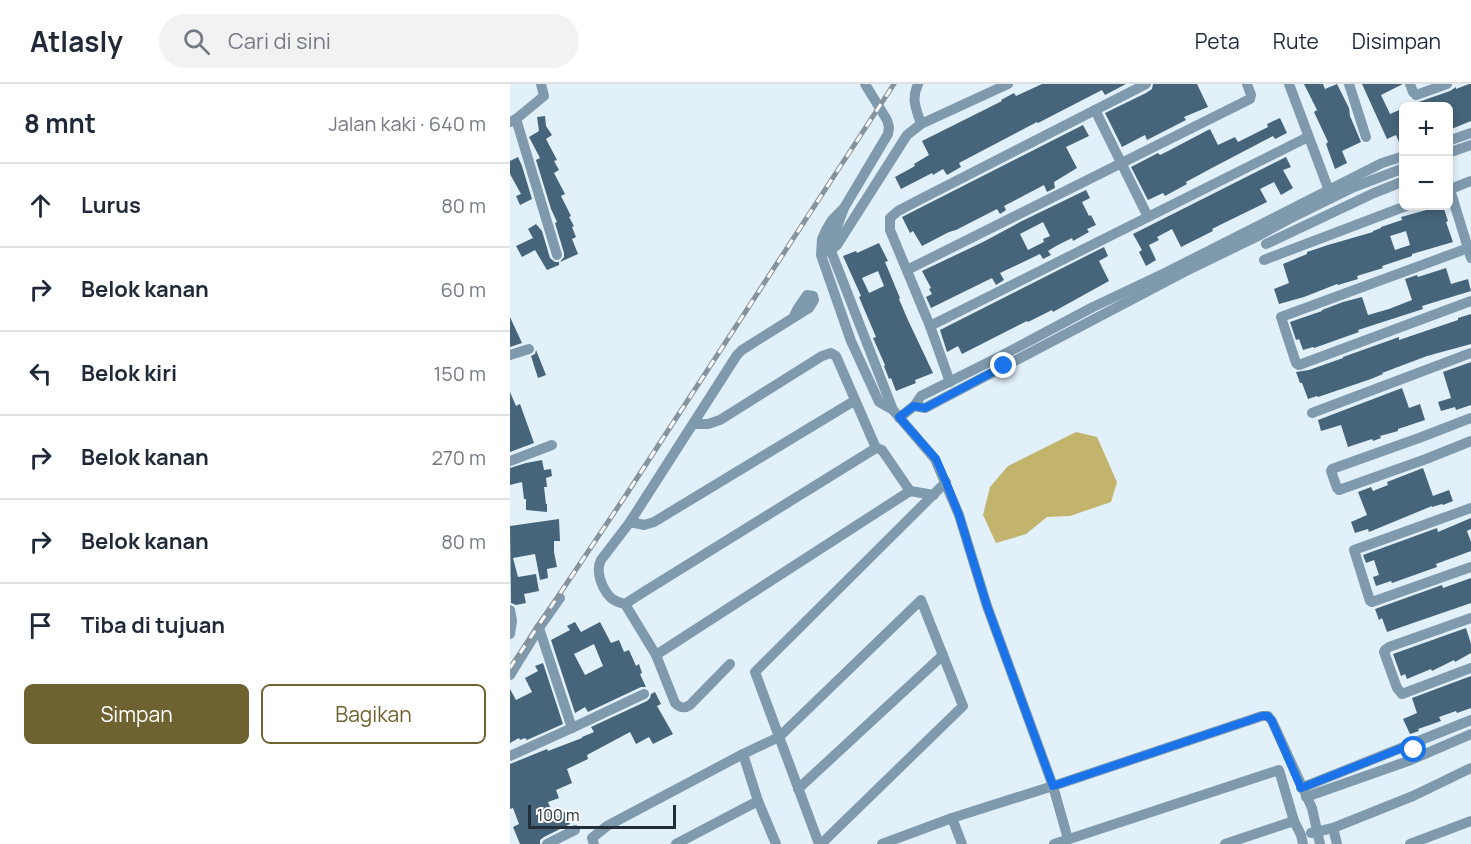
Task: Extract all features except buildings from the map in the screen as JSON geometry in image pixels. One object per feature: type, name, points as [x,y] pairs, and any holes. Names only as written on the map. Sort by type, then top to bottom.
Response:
[{"type":"street","points":[[541,84],[544,96],[526,113],[513,121],[557,255]]},
{"type":"street","points":[[865,84],[887,120],[888,134],[844,208],[832,220],[831,230],[822,239],[851,341],[879,402],[896,414],[936,459],[946,482],[959,515],[987,606],[1053,786],[1068,839]]},
{"type":"street","points":[[918,84],[914,93],[921,124]]},
{"type":"street","points":[[826,253],[837,245],[908,135],[921,124],[1008,84]]},
{"type":"street","points":[[950,382],[930,326],[890,230],[893,215],[1146,84]]},
{"type":"street","points":[[907,270],[1250,99],[1251,95],[1246,84]]},
{"type":"street","points":[[1289,84],[1330,194]]},
{"type":"street","points":[[1349,84],[1365,137]]},
{"type":"street","points":[[1410,84],[1416,95],[1447,84]]},
{"type":"street","points":[[1095,110],[1148,217]]},
{"type":"street","points":[[1453,140],[1471,133]]},
{"type":"street","points":[[930,326],[1308,137]]},
{"type":"street","points":[[1453,152],[1471,145]]},
{"type":"street","points":[[914,406],[925,408],[1093,307],[1330,194],[1382,163],[1399,158]]},
{"type":"street","points":[[1330,194],[1399,170]]},
{"type":"street","points":[[1453,187],[1471,182]]},
{"type":"street","points":[[1266,244],[1399,183]]},
{"type":"street","points":[[1453,200],[1470,251],[1281,317],[1296,363],[1299,365],[1471,301]]},
{"type":"street","points":[[1264,260],[1399,209]]},
{"type":"street","points":[[826,253],[864,334],[896,414]]},
{"type":"street","points":[[730,664],[690,705],[683,708],[675,703],[656,655],[626,604],[618,602],[607,593],[598,566],[630,522],[742,350],[793,318]]},
{"type":"street","points":[[851,341],[864,334]]},
{"type":"street","points":[[510,355],[530,349]]},
{"type":"street","points":[[693,424],[708,424],[720,420],[828,353],[832,353],[836,356],[876,448],[882,450],[910,491]]},
{"type":"street","points":[[1312,413],[1471,354]]},
{"type":"street","points":[[896,414],[914,406],[921,396],[1002,361]]},
{"type":"street","points":[[630,522],[644,525],[654,522],[854,401]]},
{"type":"street","points":[[1471,418],[1331,471],[1339,490],[1471,441]]},
{"type":"street","points":[[510,461],[552,445]]},
{"type":"street","points":[[626,604],[876,448]]},
{"type":"street","points":[[594,844],[592,838],[607,826],[779,737],[921,600],[963,706],[820,844],[798,789],[779,737],[755,672],[946,482]]},
{"type":"street","points":[[656,655],[910,491],[934,495]]},
{"type":"street","points":[[1471,508],[1354,550],[1372,602],[1471,567]]},
{"type":"street","points":[[510,675],[560,598]]},
{"type":"street","points":[[510,610],[512,621],[510,634]]},
{"type":"street","points":[[1471,618],[1389,647],[1384,651],[1397,688],[1402,694],[1471,668]]},
{"type":"street","points":[[539,628],[572,728]]},
{"type":"street","points":[[798,789],[943,655]]},
{"type":"street","points":[[510,756],[644,694]]},
{"type":"street","points":[[882,844],[952,818],[1262,716],[1268,716],[1272,721],[1312,808],[1320,844]]},
{"type":"street","points":[[1304,792],[1406,746],[1471,720]]},
{"type":"street","points":[[1304,792],[1405,762],[1471,734]]},
{"type":"street","points":[[1406,746],[1417,757]]},
{"type":"street","points":[[1405,762],[1406,746]]},
{"type":"street","points":[[743,754],[758,801],[776,844]]},
{"type":"street","points":[[1054,844],[1279,770],[1302,840],[1316,832],[1333,828],[1413,796],[1471,768]]},
{"type":"street","points":[[676,844],[758,801]]},
{"type":"street","points":[[952,818],[962,844]]},
{"type":"street","points":[[1225,844],[1294,820]]},
{"type":"street","points":[[1410,844],[1471,820]]},
{"type":"street","points":[[1333,828],[1337,844]]},
{"type":"street","points":[[547,844],[575,830]]},
{"type":"shaded area","points":[[1076,432],[1097,437],[1117,482],[1111,502],[1070,516],[1047,517],[1026,534],[996,543],[983,515],[990,487],[1008,466]]},
{"type":"railway","points":[[510,668],[626,495],[894,84]]},
{"type":"route","points":[[1004,366],[925,408],[914,406],[899,417],[936,459],[946,482],[959,515],[987,606],[1053,786],[1262,716],[1268,716],[1272,721],[1301,788],[1412,744],[1414,750]]}]
